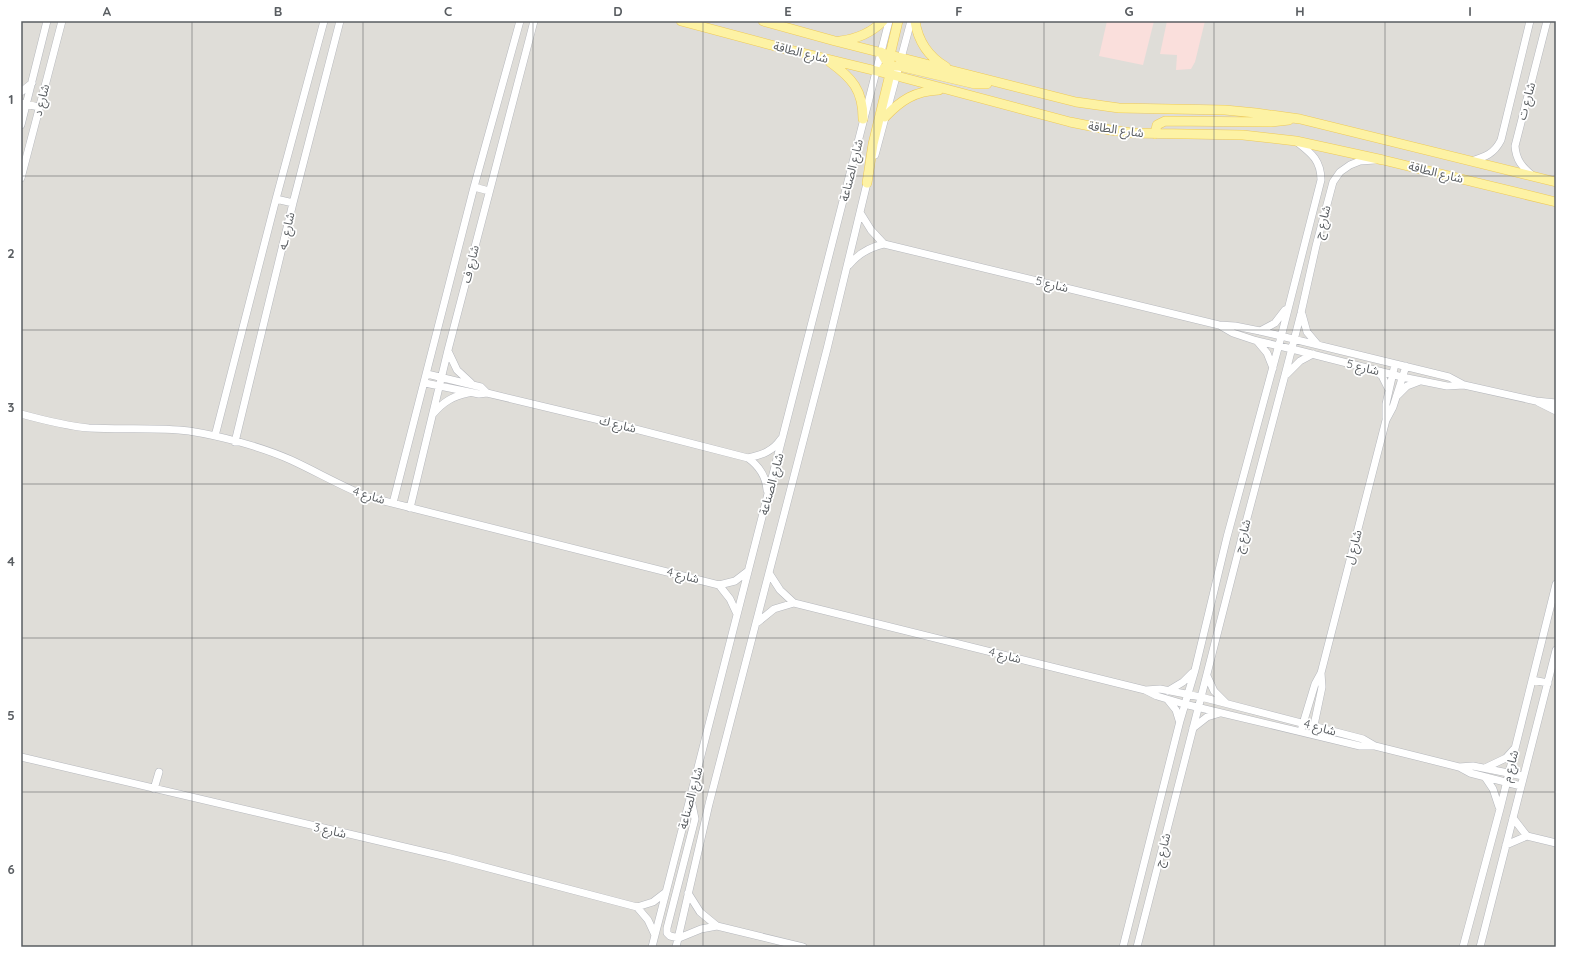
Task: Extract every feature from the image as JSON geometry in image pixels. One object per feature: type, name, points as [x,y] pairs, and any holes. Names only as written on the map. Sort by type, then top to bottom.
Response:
[{"type":"main road","name":"شارع الطاقة","points":[[681,21],[786,49],[877,68]]},
{"type":"main road","name":"شارع الطاقة","points":[[763,21],[835,41],[892,64],[948,90],[1070,122],[1110,130],[1155,134],[1243,135],[1296,142],[1383,160],[1556,200]]},
{"type":"main road","points":[[835,41],[847,40],[867,33],[883,21]]},
{"type":"main road","points":[[867,183],[873,144],[892,64],[898,21]]},
{"type":"main road","points":[[915,21],[918,36],[924,48],[933,57],[954,72]]},
{"type":"main road","points":[[786,49],[817,52],[877,68],[892,64],[975,84],[1004,85]]},
{"type":"main road","points":[[826,58],[849,77],[856,86],[860,96],[864,119]]},
{"type":"main road","name":"شارع الطاقة","points":[[892,64],[954,72],[1097,106],[1150,109],[1225,110],[1263,113],[1300,119],[1556,182]]},
{"type":"main road","points":[[885,117],[903,100],[913,94],[926,91],[948,90]]},
{"type":"main road","points":[[1155,134],[1157,125],[1165,121],[1271,122],[1300,119]]},
{"type":"street","name":"شارع د","points":[[21,125],[24,104],[32,82],[47,21]]},
{"type":"street","name":"شارع د","points":[[21,178],[62,21]]},
{"type":"street","name":"شارع ـه","points":[[215,436],[276,199],[324,21]]},
{"type":"street","name":"شارع ـه","points":[[235,442],[293,203],[340,21]]},
{"type":"street","name":"شارع ف","points":[[393,503],[474,188],[520,21]]},
{"type":"street","name":"شارع ف","points":[[410,508],[448,350],[534,21]]},
{"type":"street","name":"شارع الصناعة","points":[[676,947],[709,804],[757,622],[861,214],[867,183],[885,117],[892,64],[889,21]]},
{"type":"street","name":"شارع الصناعة","points":[[892,64],[910,21]]},
{"type":"street","name":"شارع ت","points":[[1470,161],[1490,154],[1497,148],[1501,140],[1530,21]]},
{"type":"street","name":"شارع ت","points":[[1533,176],[1522,167],[1516,154],[1515,146],[1547,21]]},
{"type":"street","name":"شارع الصناعة","points":[[652,947],[877,68],[892,64]]},
{"type":"street","points":[[21,92],[32,82]]},
{"type":"street","points":[[24,104],[39,107]]},
{"type":"street","points":[[22,116],[36,119]]},
{"type":"street","name":"شارع ج","points":[[1123,947],[1184,704],[1195,670],[1227,537],[1279,346],[1321,180],[1321,169],[1312,155],[1296,142]]},
{"type":"street","name":"شارع ج","points":[[1137,947],[1192,728],[1207,676],[1292,349],[1316,246],[1333,182],[1340,172],[1350,165],[1360,162],[1383,160]]},
{"type":"street","points":[[474,188],[489,191]]},
{"type":"street","points":[[276,199],[293,203]]},
{"type":"street","points":[[861,214],[871,230],[884,244]]},
{"type":"street","points":[[847,267],[854,258],[863,252],[873,246],[884,244]]},
{"type":"street","name":"شارع 5","points":[[884,244],[1219,325],[1235,326],[1260,331],[1406,366],[1449,377],[1464,385],[1536,401],[1556,403]]},
{"type":"street","points":[[1304,244],[1316,246]]},
{"type":"street","points":[[1260,331],[1275,323],[1289,305]]},
{"type":"street","points":[[1301,313],[1307,332],[1318,345]]},
{"type":"street","name":"شارع 5","points":[[1219,325],[1233,333],[1257,341],[1402,377],[1447,386],[1464,385]]},
{"type":"street","points":[[1257,341],[1267,353],[1273,368]]},
{"type":"street","points":[[432,415],[439,406],[471,389],[457,370],[448,350]]},
{"type":"street","points":[[1285,375],[1300,361],[1313,354]]},
{"type":"street","name":"شارع ل","points":[[1386,420],[1386,404],[1395,364]]},
{"type":"street","name":"شارع ل","points":[[1301,732],[1315,684],[1321,673],[1386,420],[1396,397],[1406,366]]},
{"type":"street","points":[[1370,368],[1382,376],[1389,390]]},
{"type":"street","name":"شارع ك","points":[[427,374],[442,377],[471,389],[479,394],[487,393],[748,458]]},
{"type":"street","points":[[1396,397],[1407,386],[1421,380]]},
{"type":"street","name":"شارع ك","points":[[425,383],[471,389]]},
{"type":"street","name":"شارع 5","points":[[1536,401],[1556,411]]},
{"type":"street","name":"شارع 4","points":[[21,414],[57,423],[87,428],[118,430],[165,429],[190,431],[215,436],[263,449],[290,460],[344,488],[368,497],[410,508],[719,584],[735,581],[748,571]]},
{"type":"street","points":[[748,458],[758,456],[769,451],[784,435]]},
{"type":"street","points":[[1252,446],[1266,450]]},
{"type":"street","points":[[748,458],[756,464],[763,473],[767,493]]},
{"type":"street","points":[[1227,537],[1241,541]]},
{"type":"street","name":"شارع 4","points":[[769,573],[780,590],[794,603],[1145,690],[1168,700],[1184,704],[1360,746],[1375,746],[1459,767],[1470,773],[1521,786]]},
{"type":"street","points":[[719,584],[730,599],[737,614]]},
{"type":"street","name":"شارع م","points":[[1462,947],[1500,809],[1556,584]]},
{"type":"street","points":[[757,622],[774,609],[794,603]]},
{"type":"street","name":"شارع م","points":[[1480,947],[1556,650]]},
{"type":"street","points":[[1168,691],[1183,682],[1195,670]]},
{"type":"street","name":"شارع ل","points":[[1312,734],[1322,687],[1321,673]]},
{"type":"street","points":[[1207,676],[1214,691],[1228,704]]},
{"type":"street","points":[[1532,680],[1548,683]]},
{"type":"street","name":"شارع 4","points":[[1145,690],[1160,689],[1201,697],[1314,725],[1363,739],[1375,746]]},
{"type":"street","points":[[1168,700],[1176,710],[1180,721]]},
{"type":"street","points":[[1192,728],[1207,717],[1223,713]]},
{"type":"street","points":[[1486,768],[1506,758],[1515,747]]},
{"type":"street","name":"شارع 3","points":[[21,757],[455,859],[637,907]]},
{"type":"street","name":"شارع 4","points":[[1459,767],[1473,766],[1524,776]]},
{"type":"street","points":[[154,788],[158,772]]},
{"type":"street","points":[[1485,777],[1496,796],[1500,809]]},
{"type":"street","points":[[690,797],[694,819],[667,933],[670,936],[678,938],[701,929],[717,926],[804,947]]},
{"type":"street","points":[[1513,818],[1528,836],[1556,843]]},
{"type":"street","points":[[1506,845],[1528,836]]},
{"type":"street","points":[[655,935],[648,920],[637,907],[653,902],[666,892]]},
{"type":"street","points":[[688,894],[700,912],[717,926]]},
{"type":"shaded area","points":[[21,21],[1556,21],[1556,947],[21,947]]},
{"type":"shaded area","points":[[1107,21],[1154,21],[1143,65],[1099,56]]},
{"type":"shaded area","points":[[1167,21],[1205,21],[1195,62],[1191,69],[1176,70],[1177,55],[1160,54]]}]
